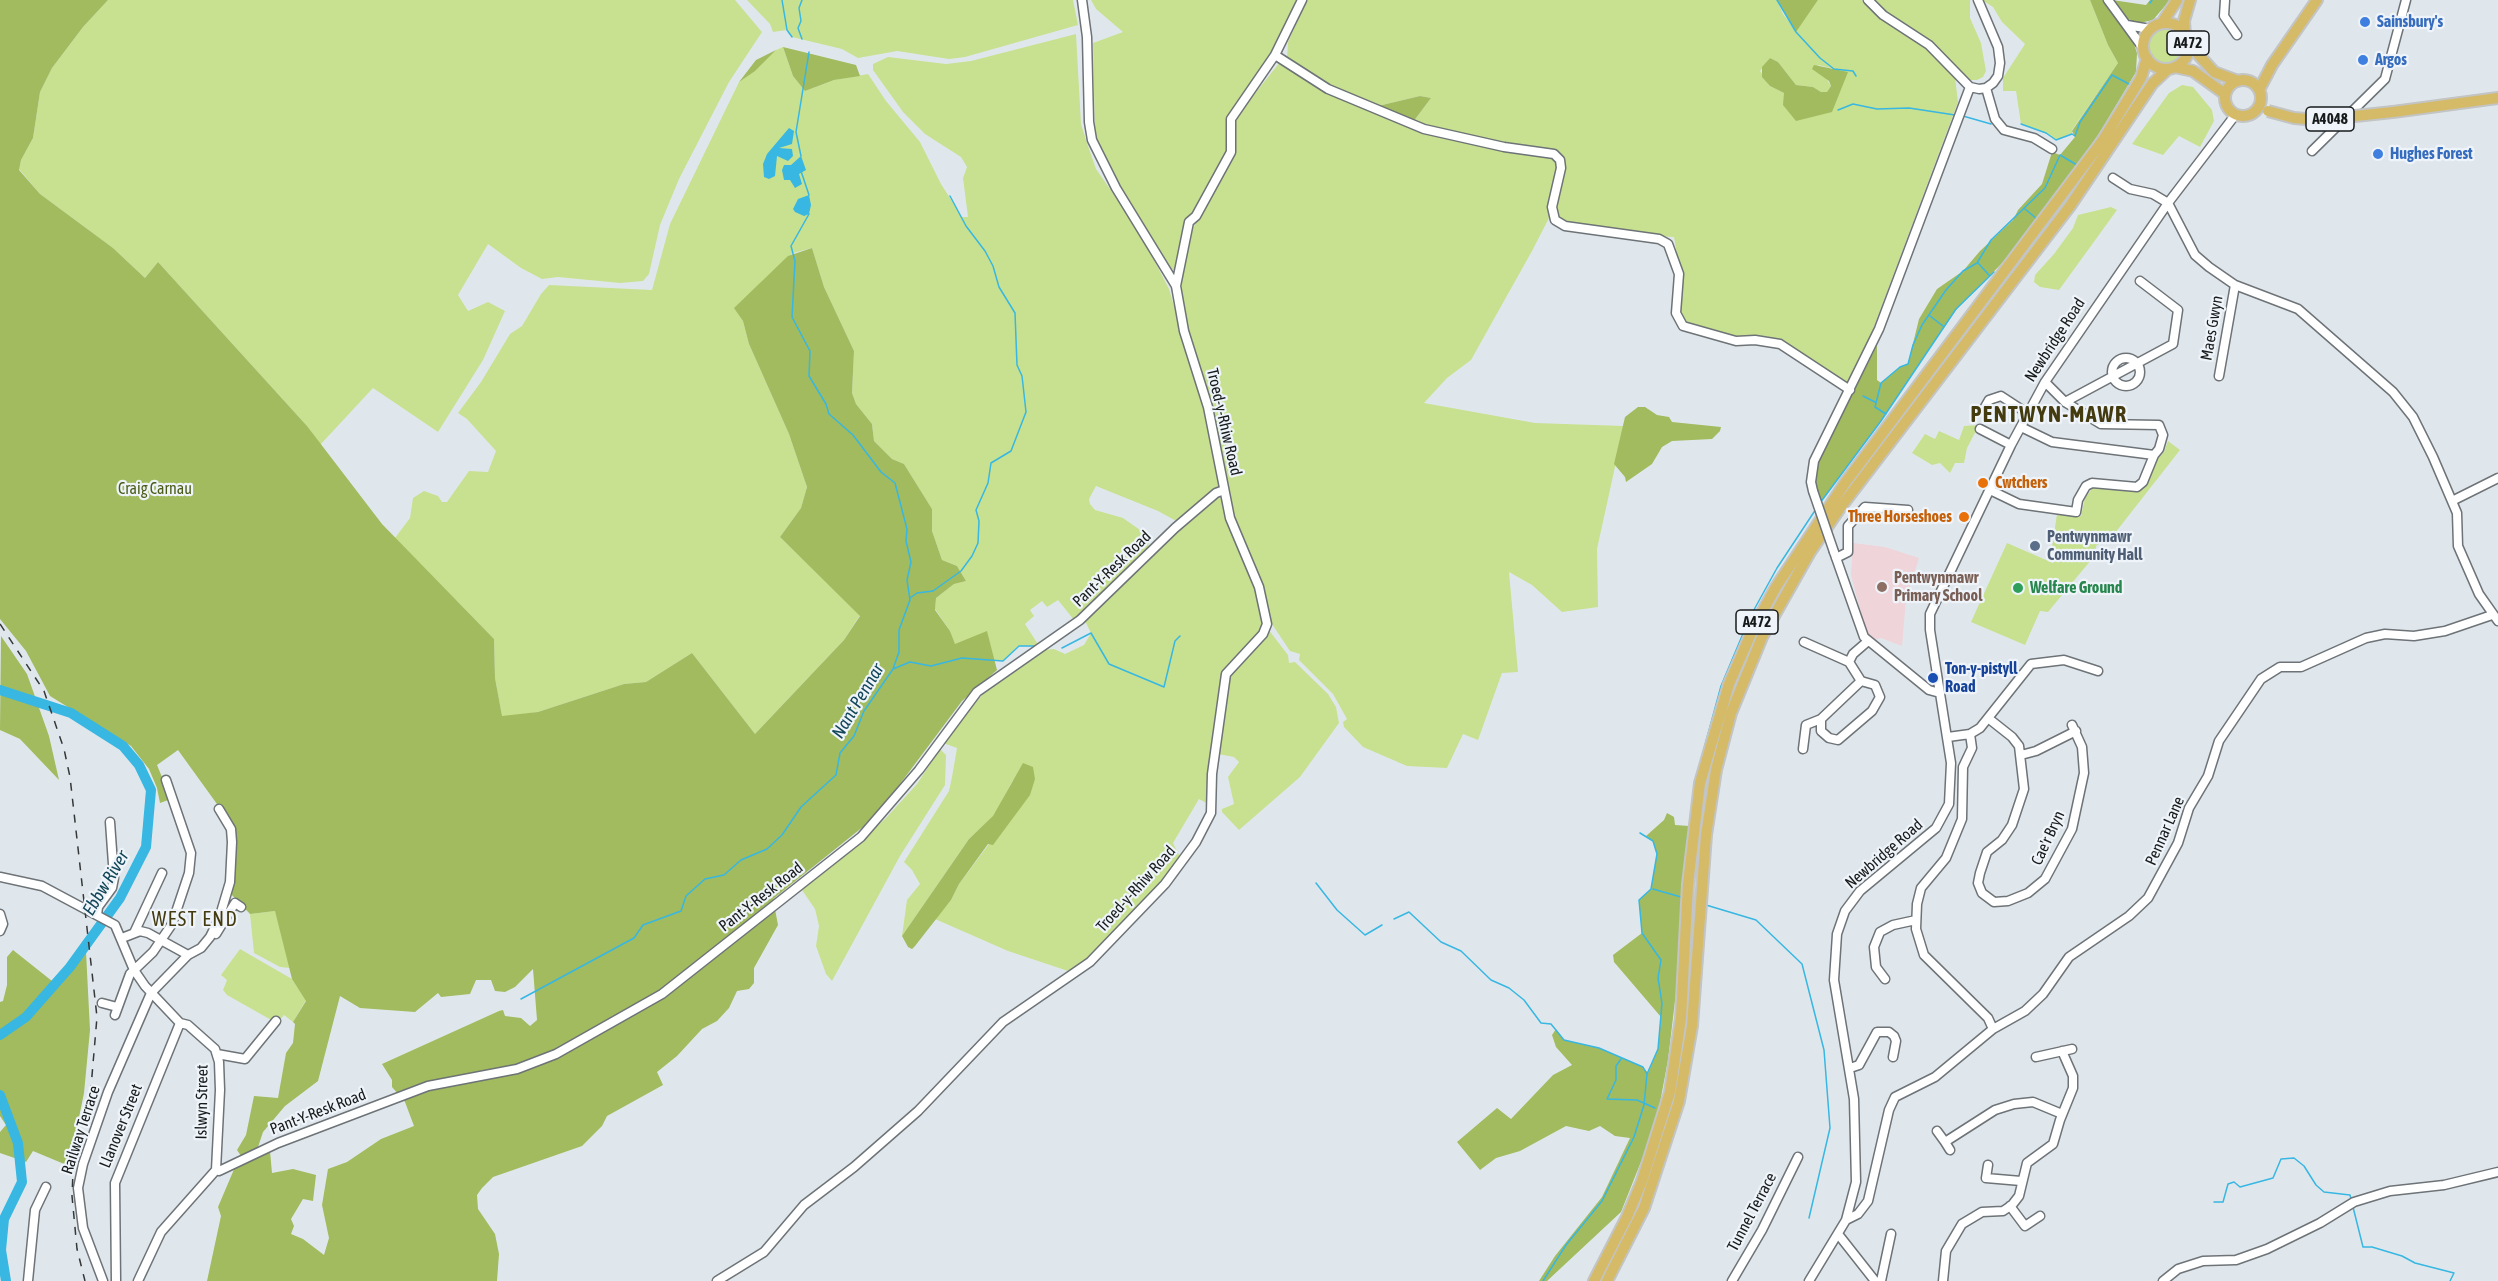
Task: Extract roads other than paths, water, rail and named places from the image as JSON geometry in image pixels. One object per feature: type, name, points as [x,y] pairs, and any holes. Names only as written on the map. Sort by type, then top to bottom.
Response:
[{"type":"main road","name":"A472","points":[[1594,1281],[1638,1190],[1670,1092],[1681,1018],[1688,884],[1700,783],[1729,684],[1753,629],[1776,587],[1845,483],[2103,140],[2141,78],[2150,29],[2162,23],[2177,0]]},
{"type":"main road","name":"A472","points":[[1607,1281],[1644,1208],[1679,1101],[1692,1026],[1706,835],[1716,770],[1731,713],[1762,637],[1840,508],[2070,206],[2152,84],[2187,54],[2184,21],[2190,0]]},
{"type":"main road","points":[[2259,90],[2272,65],[2317,0]]},
{"type":"main road","name":"A472","points":[[2162,23],[2175,25],[2187,38]]},
{"type":"main road","points":[[2172,68],[2193,71],[2225,94],[2227,106],[2236,114],[2247,115],[2262,110],[2259,90],[2254,83],[2214,72],[2187,38]]},
{"type":"main road","name":"A472","points":[[2145,53],[2153,65],[2172,68]]},
{"type":"main road","points":[[2225,94],[2241,80],[2272,65]]},
{"type":"main road","name":"A4048","points":[[2262,110],[2294,118],[2317,120],[2498,98]]},
{"type":"street","name":"Troed-y-Rhiw Road","points":[[717,1281],[764,1252],[804,1205],[854,1167],[918,1112],[1004,1022],[1090,962],[1154,897],[1196,843],[1213,807],[1212,774],[1226,674],[1263,634],[1267,624],[1259,587],[1236,535],[1224,490],[1208,407],[1184,331],[1176,286],[1116,188],[1092,140],[1089,122],[1087,37],[1082,0]]},
{"type":"street","points":[[1176,286],[1190,222],[1196,216],[1231,152],[1231,119],[1275,55],[1302,0]]},
{"type":"street","points":[[1868,0],[1883,15],[1935,50],[1970,87],[1986,88],[1998,76],[2000,63],[1998,47],[1978,0]]},
{"type":"street","points":[[2108,0],[2145,53]]},
{"type":"street","points":[[2225,0],[2224,16],[2237,35]]},
{"type":"street","points":[[2312,151],[2385,79],[2406,0]]},
{"type":"street","points":[[2127,25],[2150,29]]},
{"type":"street","points":[[1275,55],[1328,89],[1424,129],[1504,147],[1554,154],[1560,160],[1561,168],[1552,207],[1555,220],[1565,226],[1659,239],[1668,244],[1678,274],[1676,314],[1683,326],[1736,340],[1780,344],[1850,390]]},
{"type":"street","points":[[1940,693],[1929,690],[1864,638],[1811,482],[1814,461],[1868,355],[1896,287],[1916,227],[1970,87]]},
{"type":"street","points":[[1986,88],[1995,119],[2004,130],[2034,138],[2052,148]]},
{"type":"street","name":"Newbridge Road","points":[[1809,1281],[1846,1220],[1856,1182],[1854,1099],[1834,980],[1837,934],[1845,911],[1860,891],[1936,828],[1943,819],[1951,790],[1948,737],[1930,630],[1930,614],[1937,594],[2027,413],[2045,382],[2168,203],[2236,114]]},
{"type":"street","points":[[2113,178],[2130,189],[2153,194],[2168,203],[2194,255],[2235,285],[2298,309],[2393,392],[2413,417],[2452,501],[2457,513],[2458,546],[2479,594],[2495,618]]},
{"type":"street","points":[[2065,402],[2174,344],[2178,310],[2140,281]]},
{"type":"street","name":"Maes Gwyn","points":[[2219,376],[2235,285]]},
{"type":"street","points":[[2112,379],[2119,384],[2131,384],[2140,375],[2140,364]]},
{"type":"street","points":[[1990,490],[2019,504],[2076,512],[2078,500],[2086,486],[2092,483],[2137,487],[2143,482],[2154,455],[2159,450],[2163,435],[2159,425],[2101,424],[2065,402],[2045,382]]},
{"type":"street","points":[[1985,407],[1989,400],[2001,396],[2027,413]]},
{"type":"street","points":[[2021,427],[2052,442],[2154,455]]},
{"type":"street","points":[[1980,429],[2011,445]]},
{"type":"street","points":[[2452,501],[2498,478]]},
{"type":"street","name":"Pant-Y-Resk Road","points":[[216,1170],[219,1171],[278,1143],[428,1086],[516,1069],[556,1054],[662,994],[861,837],[920,770],[977,692],[1080,620],[1175,528],[1216,493],[1224,490]]},
{"type":"street","points":[[1835,555],[1848,552],[1848,526],[1865,507],[1908,510]]},
{"type":"street","name":"Pennar Lane","points":[[1846,1220],[1858,1214],[1868,1201],[1889,1110],[1895,1097],[1935,1077],[1993,1029],[2025,1011],[2043,994],[2069,957],[2117,924],[2148,898],[2178,843],[2189,808],[2208,776],[2219,741],[2261,679],[2280,668],[2301,667],[2366,638],[2385,634],[2414,636],[2445,631],[2495,618]]},
{"type":"street","points":[[1849,662],[1853,654],[1868,641]]},
{"type":"street","points":[[1804,642],[1849,662],[1861,681],[1875,685],[1880,697],[1872,711],[1838,740],[1829,738],[1821,731],[1821,719]]},
{"type":"street","points":[[1948,737],[1970,734],[1980,728],[2031,664],[2064,660],[2098,671]]},
{"type":"street","points":[[1803,749],[1806,725],[1821,719],[1861,681]]},
{"type":"street","name":"Cae'r Bryn","points":[[1988,718],[2012,737],[2021,755],[2024,789],[2012,825],[2002,840],[1987,852],[1978,883],[1982,893],[1994,902],[2008,901],[2028,893],[2045,879],[2072,829],[2084,773],[2082,747],[2074,728],[2036,752],[2021,755]]},
{"type":"street","points":[[1970,734],[1972,748],[1963,767],[1962,819],[1946,858],[1922,888],[1916,920],[1918,944],[1924,956],[1988,1018],[1993,1029]]},
{"type":"street","points":[[102,1003],[116,1011],[130,974],[162,941],[185,888],[191,853],[166,780]]},
{"type":"street","points":[[210,937],[230,882],[231,829],[219,809]]},
{"type":"street","points":[[0,877],[42,886],[98,916],[98,907],[112,888],[114,878],[110,822]]},
{"type":"street","points":[[134,933],[162,873]]},
{"type":"street","points":[[151,993],[188,955],[201,948],[210,937],[218,932],[235,903],[241,907]]},
{"type":"street","points":[[0,914],[3,924],[0,931]]},
{"type":"street","name":"Islwyn Street","points":[[98,916],[115,925],[134,970],[151,993],[177,1016],[180,1023],[188,1025],[211,1044],[217,1054],[220,1090],[216,1170]]},
{"type":"street","points":[[1885,979],[1876,967],[1874,947],[1880,932],[1893,925],[1916,920]]},
{"type":"street","points":[[122,938],[140,931],[148,933],[188,955]]},
{"type":"street","name":"Railway Terrace","points":[[103,1281],[83,1228],[78,1188],[91,1136],[151,993]]},
{"type":"street","points":[[217,1054],[245,1059],[276,1021]]},
{"type":"street","name":"Llanover Street","points":[[116,1281],[115,1183],[180,1023]]},
{"type":"street","points":[[1850,1068],[1859,1065],[1877,1032],[1889,1032],[1894,1036],[1896,1041],[1893,1057]]},
{"type":"street","points":[[2036,1057],[2072,1049]]},
{"type":"street","points":[[1943,1281],[1946,1251],[1962,1224],[1982,1212],[2003,1211],[2010,1206],[2019,1196],[2027,1163],[2053,1144],[2073,1088],[2073,1076],[2062,1051]]},
{"type":"street","points":[[1937,1131],[1948,1146],[1995,1110],[2014,1104],[2033,1102],[2062,1114]]},
{"type":"street","name":"Tunnel Terrace","points":[[1732,1281],[1762,1230],[1798,1157]]},
{"type":"street","points":[[1988,1165],[1986,1178],[2022,1181]]},
{"type":"street","points":[[138,1281],[162,1232],[216,1170]]},
{"type":"street","points":[[2163,1281],[2178,1269],[2203,1261],[2236,1260],[2267,1249],[2320,1223],[2354,1202],[2390,1191],[2444,1185],[2498,1172]]},
{"type":"street","points":[[28,1281],[35,1210],[46,1187]]},
{"type":"street","points":[[2010,1206],[2025,1226],[2040,1216]]},
{"type":"street","points":[[1839,1234],[1875,1281]]},
{"type":"street","points":[[1881,1281],[1891,1234]]},
{"type":"water","points":[[789,128],[794,131],[792,144],[779,148],[792,149],[793,156],[788,161],[777,156],[775,176],[769,179],[764,177],[763,164],[767,154]]},
{"type":"water","points":[[801,156],[806,170],[799,174],[802,184],[795,188],[790,180],[784,180],[782,170],[784,165],[791,165]]},
{"type":"water","points":[[809,195],[811,205],[809,214],[804,216],[795,212],[793,209],[798,199]]},
{"type":"waterway","points":[[782,0],[787,30],[792,37]]},
{"type":"waterway","points":[[802,0],[799,8],[801,21],[798,28],[802,39]]},
{"type":"waterway","points":[[1777,0],[1796,32],[1820,58],[1834,69],[1853,71],[1856,76]]},
{"type":"waterway","points":[[801,156],[796,132],[809,52]]},
{"type":"waterway","points":[[2021,124],[2046,133],[2056,140],[2072,134],[2075,136],[2080,122],[2112,75],[2129,84]]},
{"type":"waterway","points":[[1838,110],[1853,104],[1877,109],[1909,108],[1955,115]]},
{"type":"waterway","points":[[1963,116],[1991,124]]},
{"type":"waterway","points":[[1886,414],[1875,407],[1881,383],[1900,367],[1908,364],[1922,325],[1946,290],[1963,271],[1977,263],[1991,240],[2045,188],[2060,155],[2077,165]]},
{"type":"waterway","points":[[801,171],[809,195]]},
{"type":"waterway","points":[[910,598],[917,593],[933,591],[961,571],[972,556],[978,543],[979,521],[976,510],[988,483],[991,463],[1011,451],[1026,412],[1022,376],[1017,365],[1015,313],[999,287],[993,266],[985,251],[966,226],[950,196]]},
{"type":"waterway","points":[[2025,209],[2037,219]]},
{"type":"waterway","name":"Nant Pennar","points":[[521,999],[634,938],[643,925],[681,911],[686,896],[705,879],[724,875],[741,860],[767,849],[782,835],[801,807],[836,775],[840,753],[854,736],[864,711],[893,669],[899,652],[899,630],[910,600],[907,580],[911,562],[906,541],[907,529],[895,483],[881,472],[853,435],[829,414],[826,404],[809,376],[810,351],[792,317],[795,261],[791,246],[809,214]]},
{"type":"waterway","points":[[1978,263],[1989,275]]},
{"type":"waterway","points":[[1820,503],[1881,421],[1956,309],[1994,272]]},
{"type":"waterway","points":[[1930,316],[1943,326]]},
{"type":"waterway","points":[[1863,396],[1875,402]]},
{"type":"waterway","points":[[1701,760],[1721,686],[1750,617],[1777,568],[1816,509]]},
{"type":"waterway","points":[[1062,648],[1091,633],[1109,664],[1164,687],[1175,641],[1180,636]]},
{"type":"waterway","points":[[893,669],[910,662],[931,666],[962,658],[1003,661],[1019,646],[1038,646]]},
{"type":"waterway","name":"Ebbw River","points":[[0,690],[71,713],[123,746],[139,765],[151,790],[146,847],[120,898],[70,967],[26,1017],[0,1035]]},
{"type":"waterway","points":[[1687,841],[1691,814]]},
{"type":"waterway","points":[[1543,1281],[1566,1245],[1602,1201],[1634,1137],[1644,1105],[1647,1074],[1658,1049],[1662,1003],[1658,978],[1661,960],[1642,933],[1639,900],[1651,889],[1657,854],[1653,841],[1640,833]]},
{"type":"waterway","points":[[1316,883],[1337,910],[1365,935],[1382,925]]},
{"type":"waterway","points":[[1653,889],[1681,897]]},
{"type":"waterway","points":[[1706,905],[1756,920],[1802,964],[1824,1050],[1830,1128],[1809,1218]]},
{"type":"waterway","points":[[1394,919],[1409,912],[1441,942],[1461,951],[1491,980],[1509,988],[1524,1000],[1541,1023],[1551,1024],[1564,1040],[1599,1048],[1643,1067],[1647,1074]]},
{"type":"waterway","points":[[1621,1059],[1616,1066],[1616,1080],[1607,1099],[1637,1100],[1655,1108]]},
{"type":"waterway","name":"Ebbw River","points":[[0,1095],[18,1143],[22,1182],[4,1219],[1,1250],[6,1281]]},
{"type":"waterway","points":[[2214,1202],[2223,1202],[2228,1184],[2234,1182],[2240,1187],[2273,1178],[2281,1159],[2294,1158],[2304,1166],[2316,1185],[2324,1192],[2350,1195],[2351,1199]]},
{"type":"waterway","points":[[2353,1207],[2363,1247],[2372,1247],[2402,1256],[2415,1263],[2454,1273],[2450,1281]]},
{"type":"railway","points":[[0,624],[44,691],[64,749],[70,777],[97,1017],[90,1099],[73,1172],[72,1196],[77,1249],[85,1281]]},
{"type":"place","name":"Sainsbury's","points":[[2365,22]]},
{"type":"place","name":"Argos","points":[[2363,60]]},
{"type":"place","name":"Hughes Forest","points":[[2378,154]]},
{"type":"place","name":"Cwtchers","points":[[1983,483]]},
{"type":"place","name":"Three Horseshoes","points":[[1964,517]]},
{"type":"place","name":"Pentwynmawr Community Hall","points":[[2035,546]]},
{"type":"place","name":"Pentwynmawr Primary School","points":[[1882,587]]},
{"type":"place","name":"Welfare Ground","points":[[2018,588]]},
{"type":"place","name":"Ton-y-pistyll Road","points":[[1933,678]]},
{"type":"district","name":"PENTWYN-MAWR","points":[[2049,415]]},
{"type":"district","name":"WEST END","points":[[195,920]]},
{"type":"park label","name":"Craig Carnau","points":[[155,489]]}]
